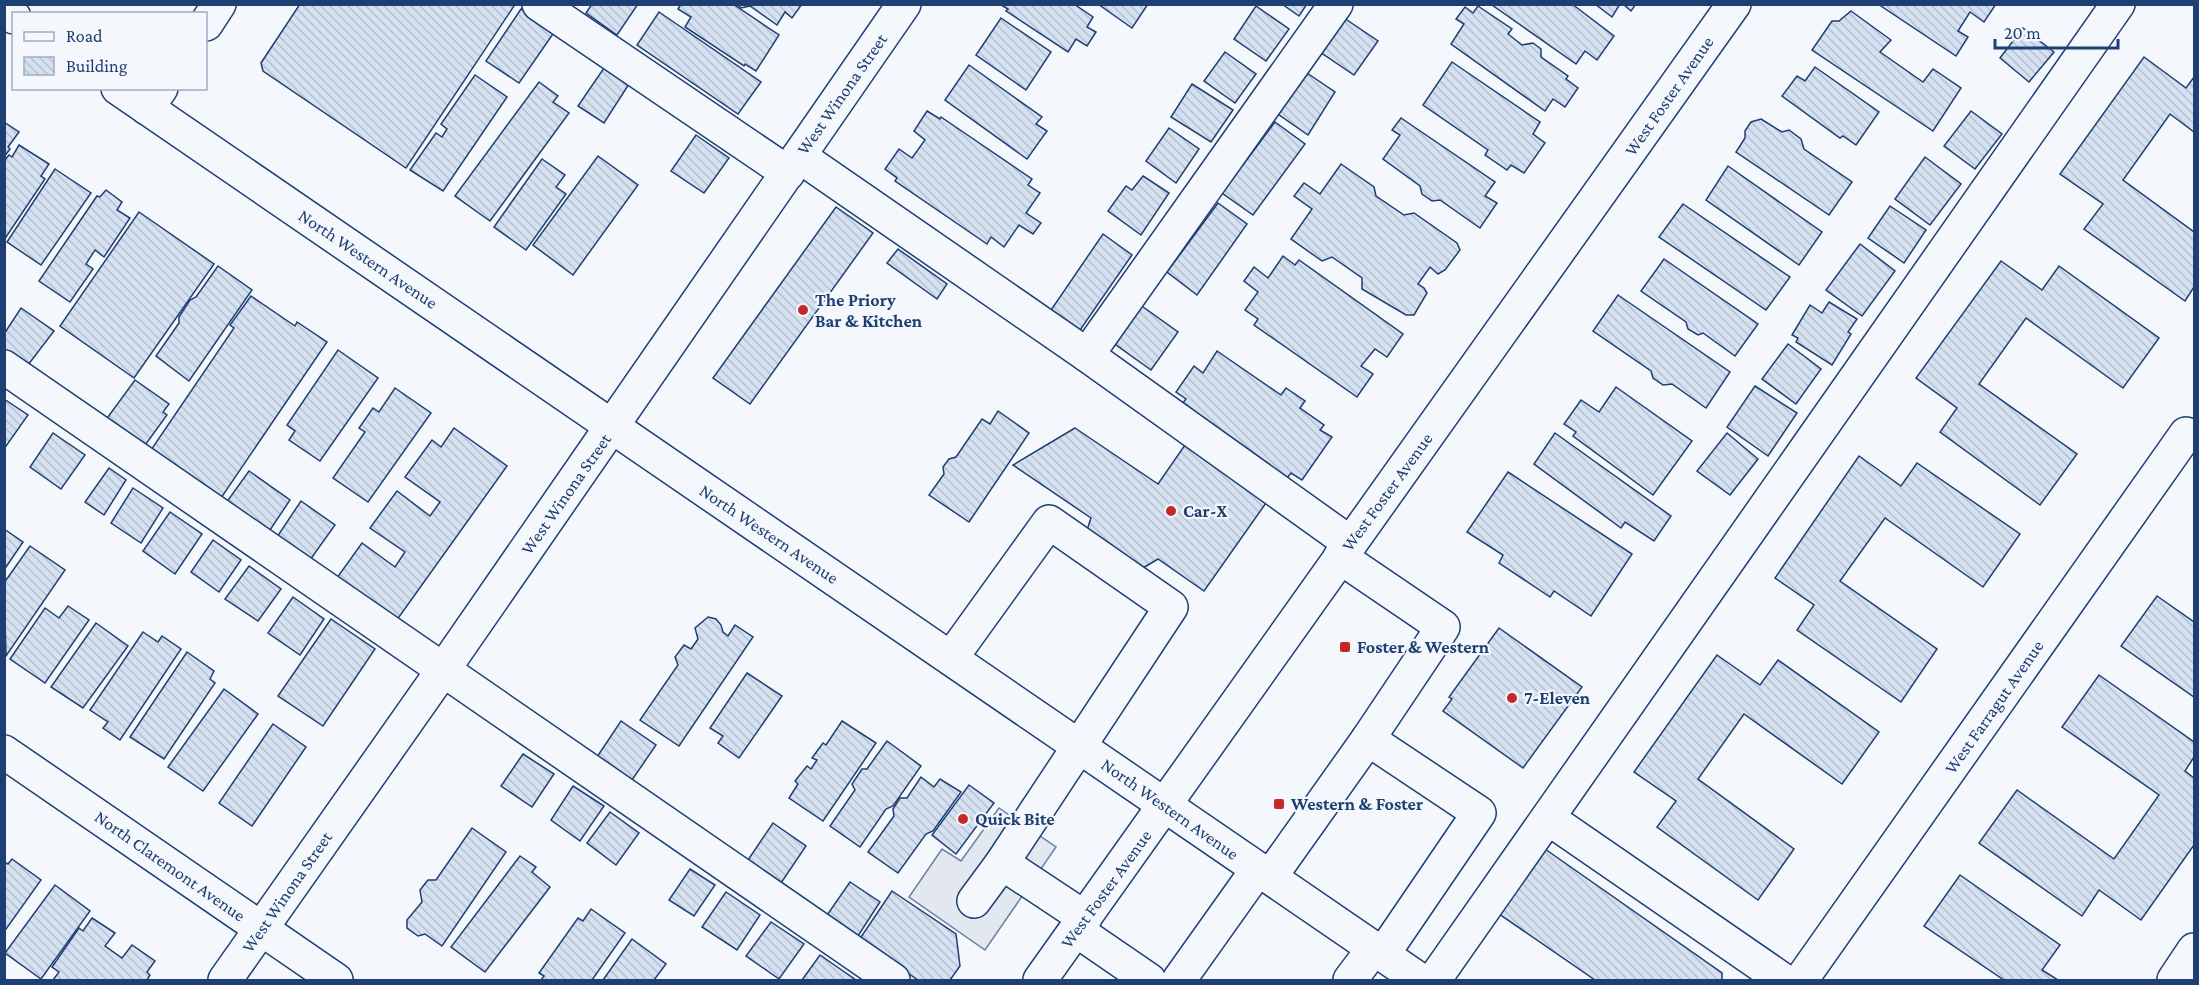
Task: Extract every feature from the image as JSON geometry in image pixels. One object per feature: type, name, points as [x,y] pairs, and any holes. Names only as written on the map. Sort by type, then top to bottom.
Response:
[{"type":"main road","points":[[207,22],[219,4]]},
{"type":"main road","name":"West Winona Street","points":[[225,981],[613,426],[904,4]]},
{"type":"main road","points":[[1087,355],[1336,4]]},
{"type":"main road","name":"West Foster Avenue","points":[[1040,981],[1734,4]]},
{"type":"main road","points":[[1434,981],[2118,4]]},
{"type":"main road","points":[[552,8],[1087,355],[1443,627],[1368,739],[1179,981]]},
{"type":"main road","name":"North Western Avenue","points":[[125,90],[154,98],[613,426],[1420,981]]},
{"type":"main road","points":[[4,367],[893,981]]},
{"type":"main road","name":"West Farragut Avenue","points":[[1801,981],[2186,434]]},
{"type":"main road","points":[[951,658],[1049,522],[1171,607],[1002,863],[974,901]]},
{"type":"main road","points":[[1350,981],[1378,951],[1479,813],[1368,739]]},
{"type":"main road","name":"North Claremont Avenue","points":[[4,752],[336,981]]},
{"type":"main road","points":[[1548,818],[1783,981]]},
{"type":"main road","points":[[1002,863],[1149,981]]},
{"type":"main road","points":[[2174,981],[2194,950]]},
{"type":"shaded area","points":[[999,808],[1056,847],[985,950],[909,897],[942,849],[961,861]]},
{"type":"building","points":[[300,4],[511,4],[514,6],[406,168],[263,71],[261,63]]},
{"type":"building","points":[[592,4],[638,4],[617,35],[586,13]]},
{"type":"building","points":[[681,4],[733,4],[779,35],[756,71],[745,64],[744,66],[685,27],[691,17],[678,9]]},
{"type":"building","points":[[737,4],[802,4],[792,18],[785,12],[777,25],[750,6],[741,8]]},
{"type":"building","points":[[1074,4],[1093,17],[1087,27],[1096,32],[1087,46],[1076,39],[1068,52],[1006,11],[1008,9],[1001,5]]},
{"type":"building","points":[[1098,4],[1148,4],[1132,28]]},
{"type":"building","points":[[1282,4],[1307,4],[1299,16]]},
{"type":"building","points":[[1572,4],[1614,36],[1597,60],[1585,51],[1576,64],[1492,5]]},
{"type":"building","points":[[1595,4],[1620,4],[1612,17]]},
{"type":"building","points":[[1623,4],[1636,4],[1631,11]]},
{"type":"building","points":[[1878,4],[1996,4],[1984,22],[1970,12],[1958,31],[1968,37],[1956,56]]},
{"type":"building","points":[[1256,6],[1289,29],[1266,61],[1234,39]]},
{"type":"building","points":[[1478,6],[1512,29],[1508,34],[1522,45],[1533,43],[1541,49],[1541,57],[1568,76],[1566,79],[1578,88],[1565,107],[1553,99],[1545,111],[1451,44],[1464,24],[1456,19],[1465,7],[1473,13]]},
{"type":"building","points":[[521,9],[555,31],[519,83],[486,61]]},
{"type":"building","points":[[1851,11],[1891,40],[1880,52],[1923,82],[1933,69],[1961,88],[1933,131],[1812,50],[1832,21],[1839,21]]},
{"type":"building","points":[[659,12],[761,82],[738,114],[637,45]]},
{"type":"building","points":[[1001,18],[1051,52],[1026,90],[976,55]]},
{"type":"building","points":[[1344,18],[1378,41],[1354,75],[1320,52]]},
{"type":"building","points":[[2023,28],[2054,52],[2029,82],[2000,58]]},
{"type":"building","points":[[1225,52],[1256,74],[1235,103],[1204,81]]},
{"type":"building","points":[[2144,57],[2186,88],[2194,77],[2194,132],[2170,114],[2123,180],[2194,232],[2194,287],[2185,301],[2084,229],[2103,204],[2060,174]]},
{"type":"building","points":[[1452,62],[1540,122],[1533,134],[1545,143],[1524,173],[1511,165],[1507,170],[1485,155],[1488,150],[1423,105]]},
{"type":"building","points":[[969,65],[1042,117],[1036,124],[1047,131],[1027,159],[945,100]]},
{"type":"building","points":[[1815,67],[1879,112],[1856,145],[1843,136],[1840,138],[1782,96],[1797,76],[1805,81]]},
{"type":"building","points":[[604,68],[629,84],[604,123],[578,106]]},
{"type":"building","points":[[1304,71],[1335,92],[1308,135],[1275,112]]},
{"type":"building","points":[[475,75],[507,97],[443,191],[410,170],[436,133],[442,137],[447,129],[441,124]]},
{"type":"building","points":[[539,82],[558,96],[553,102],[569,113],[490,221],[455,196]]},
{"type":"building","points":[[1192,84],[1233,110],[1211,142],[1171,117]]},
{"type":"building","points":[[927,111],[940,119],[941,117],[1032,179],[1028,185],[1040,193],[1026,213],[1041,223],[1033,234],[1019,225],[1004,247],[991,237],[987,244],[895,181],[897,178],[885,169],[899,149],[912,158],[925,140],[914,131]]},
{"type":"building","points":[[1971,111],[2002,134],[1975,169],[1944,146]]},
{"type":"building","points":[[1401,118],[1495,182],[1485,196],[1497,203],[1480,228],[1440,200],[1432,201],[1422,194],[1420,186],[1383,159],[1400,135],[1392,130]]},
{"type":"building","points":[[1761,119],[1782,132],[1789,130],[1801,139],[1804,149],[1852,182],[1829,215],[1736,152],[1751,122]]},
{"type":"building","points":[[4,122],[19,132],[4,157]]},
{"type":"building","points":[[1275,122],[1305,144],[1253,215],[1222,193]]},
{"type":"building","points":[[1169,128],[1199,149],[1176,183],[1146,161]]},
{"type":"building","points":[[696,135],[729,158],[704,193],[671,171]]},
{"type":"building","points":[[19,145],[49,164],[41,176],[45,179],[4,240],[4,161],[9,155],[12,157]]},
{"type":"building","points":[[598,156],[638,185],[573,275],[533,245]]},
{"type":"building","points":[[1925,157],[1961,184],[1930,225],[1895,199]]},
{"type":"building","points":[[542,159],[565,175],[556,187],[566,194],[526,250],[494,227]]},
{"type":"building","points":[[1341,164],[1374,187],[1376,196],[1404,215],[1414,213],[1457,243],[1460,250],[1445,270],[1438,274],[1430,267],[1418,284],[1427,293],[1414,315],[1406,315],[1362,289],[1362,278],[1332,257],[1322,261],[1291,239],[1312,209],[1294,196],[1304,183],[1320,194]]},
{"type":"building","points":[[1728,166],[1822,232],[1799,265],[1706,200]]},
{"type":"building","points":[[55,169],[91,193],[41,265],[7,242]]},
{"type":"building","points":[[1143,176],[1169,193],[1141,235],[1108,211],[1126,186],[1132,190]]},
{"type":"building","points":[[106,190],[122,202],[117,210],[130,218],[104,257],[95,250],[86,264],[93,269],[70,302],[39,281],[97,196],[100,197]]},
{"type":"building","points":[[1218,203],[1247,224],[1197,295],[1167,272]]},
{"type":"building","points":[[1683,204],[1790,277],[1766,310],[1659,237]]},
{"type":"building","points":[[1890,206],[1926,230],[1904,263],[1868,238]]},
{"type":"building","points":[[836,207],[873,233],[750,404],[713,378]]},
{"type":"building","points":[[139,212],[214,264],[134,378],[60,326]]},
{"type":"building","points":[[1103,234],[1132,255],[1078,333],[1049,313]]},
{"type":"building","points":[[1860,244],[1895,271],[1862,316],[1826,290]]},
{"type":"building","points":[[898,249],[947,284],[937,299],[887,263]]},
{"type":"building","points":[[1283,256],[1295,265],[1299,260],[1403,334],[1387,357],[1375,349],[1361,366],[1373,374],[1357,397],[1254,325],[1258,319],[1245,310],[1258,292],[1244,281],[1254,267],[1268,278]]},
{"type":"building","points":[[1664,259],[1758,324],[1735,356],[1703,333],[1698,335],[1688,329],[1686,322],[1641,291]]},
{"type":"building","points":[[2001,261],[2042,290],[2059,266],[2159,338],[2123,388],[2026,318],[1979,384],[2077,454],[2040,505],[1940,432],[1957,408],[1916,378]]},
{"type":"building","points":[[218,266],[252,290],[189,381],[156,356],[179,323],[179,317],[190,300],[196,297]]},
{"type":"building","points":[[1618,295],[1730,372],[1706,408],[1672,384],[1663,385],[1653,378],[1651,371],[1593,331]]},
{"type":"building","points":[[251,296],[295,326],[297,322],[327,342],[221,498],[151,450],[234,328],[230,325]]},
{"type":"building","points":[[1829,302],[1857,319],[1848,332],[1851,334],[1832,365],[1796,342],[1798,338],[1792,335],[1810,305],[1822,313]]},
{"type":"building","points":[[1139,304],[1178,332],[1151,370],[1112,342]]},
{"type":"building","points":[[21,308],[54,331],[28,365],[4,350],[4,334]]},
{"type":"building","points":[[1788,344],[1821,369],[1796,404],[1762,379]]},
{"type":"building","points":[[338,350],[378,378],[320,461],[289,440],[295,431],[287,425]]},
{"type":"building","points":[[1217,351],[1281,395],[1286,388],[1305,401],[1300,408],[1324,425],[1320,430],[1332,437],[1302,480],[1291,473],[1287,478],[1181,405],[1186,399],[1176,392],[1194,366],[1203,373]]},
{"type":"building","points":[[135,380],[169,404],[163,412],[167,415],[143,448],[105,421]]},
{"type":"building","points":[[1755,386],[1797,413],[1768,456],[1727,427]]},
{"type":"building","points":[[1616,387],[1692,441],[1653,495],[1573,436],[1576,432],[1564,424],[1581,400],[1599,412]]},
{"type":"building","points":[[395,388],[431,413],[368,502],[333,478],[365,432],[359,428],[373,408],[379,412]]},
{"type":"building","points":[[4,399],[28,415],[4,449]]},
{"type":"building","points":[[998,411],[1029,433],[969,522],[929,495],[944,474],[943,467],[949,459],[956,457],[982,419],[990,424]]},
{"type":"building","points":[[454,428],[507,466],[394,624],[334,582],[362,543],[395,567],[405,552],[370,528],[397,491],[430,516],[440,502],[405,477],[432,440],[441,447]]},
{"type":"building","name":"Car-X","points":[[1075,428],[1158,484],[1185,445],[1266,503],[1204,591],[1158,559],[1143,568],[1086,533],[1091,518],[1013,465]]},
{"type":"building","points":[[53,433],[85,455],[61,489],[30,467]]},
{"type":"building","points":[[1555,433],[1671,516],[1654,541],[1625,522],[1621,528],[1534,464]]},
{"type":"building","points":[[1727,433],[1758,459],[1730,495],[1697,471]]},
{"type":"building","points":[[1859,456],[1901,486],[1917,463],[2020,534],[1983,587],[1885,518],[1840,581],[1937,649],[1901,702],[1797,630],[1814,605],[1775,578]]},
{"type":"building","points":[[109,468],[126,480],[104,515],[85,502]]},
{"type":"building","points":[[249,471],[290,500],[268,533],[226,503]]},
{"type":"building","points":[[1508,472],[1632,554],[1591,616],[1554,591],[1550,597],[1499,563],[1503,555],[1467,532]]},
{"type":"building","points":[[133,488],[163,508],[141,543],[111,523]]},
{"type":"building","points":[[301,501],[335,525],[310,560],[277,537]]},
{"type":"building","points":[[170,512],[202,534],[175,574],[143,551]]},
{"type":"building","points":[[4,529],[23,542],[4,570]]},
{"type":"building","points":[[213,540],[241,560],[219,592],[191,572]]},
{"type":"building","points":[[30,546],[65,570],[6,656],[4,583]]},
{"type":"building","points":[[249,566],[281,589],[258,621],[225,599]]},
{"type":"building","points":[[2157,596],[2194,622],[2194,697],[2121,646]]},
{"type":"building","points":[[293,597],[324,619],[300,655],[268,633]]},
{"type":"building","points":[[68,606],[89,620],[45,683],[10,659],[45,608],[59,618]]},
{"type":"building","points":[[708,617],[716,619],[728,636],[735,625],[753,637],[679,746],[640,720],[678,665],[675,657],[684,645],[691,649],[698,639],[695,628]]},
{"type":"building","points":[[331,619],[375,649],[323,726],[278,696]]},
{"type":"building","points":[[96,623],[128,646],[83,708],[51,687]]},
{"type":"building","name":"7-Eleven","points":[[1499,628],[1582,687],[1523,768],[1443,711],[1452,699],[1449,697]]},
{"type":"building","points":[[143,632],[158,642],[162,636],[181,649],[120,740],[103,728],[108,722],[90,710]]},
{"type":"building","points":[[187,652],[214,671],[210,679],[215,683],[164,759],[130,737]]},
{"type":"building","points":[[1717,655],[1760,685],[1778,660],[1879,732],[1842,784],[1744,714],[1698,779],[1794,849],[1758,900],[1657,827],[1676,801],[1634,772]]},
{"type":"building","points":[[747,673],[782,696],[739,758],[718,743],[723,736],[710,728]]},
{"type":"building","points":[[2099,675],[2194,742],[2194,757],[2185,771],[2194,778],[2194,845],[2141,920],[2099,890],[2082,916],[1979,843],[2017,790],[2114,859],[2159,795],[2062,727]]},
{"type":"building","points":[[224,689],[258,714],[203,791],[168,767]]},
{"type":"building","points":[[621,721],[656,745],[632,780],[597,757]]},
{"type":"building","points":[[842,721],[876,743],[823,821],[789,798],[798,784],[795,781],[807,766],[811,769],[817,760],[812,758],[823,743],[826,745]]},
{"type":"building","points":[[273,724],[306,747],[252,826],[219,803]]},
{"type":"building","points":[[887,741],[921,766],[893,806],[886,809],[860,847],[830,826],[855,790],[852,784],[862,769],[867,769]]},
{"type":"building","points":[[523,754],[554,774],[532,807],[501,786]]},
{"type":"building","points":[[921,777],[934,787],[940,779],[961,792],[933,831],[926,834],[898,873],[868,852],[894,816],[893,809],[900,798],[907,798]]},
{"type":"building","name":"Quick Bite","points":[[969,785],[994,803],[956,854],[932,835]]},
{"type":"building","points":[[573,786],[604,806],[580,841],[551,820]]},
{"type":"building","points":[[610,812],[639,833],[616,865],[587,843]]},
{"type":"building","points":[[773,823],[806,846],[781,883],[748,860]]},
{"type":"building","points":[[472,828],[506,852],[442,946],[425,934],[418,936],[407,928],[407,920],[422,902],[420,890],[428,880],[436,880]]},
{"type":"building","points":[[1535,842],[1722,973],[1722,980],[1595,980],[1489,907]]},
{"type":"building","points":[[520,856],[536,867],[532,872],[550,887],[485,972],[451,947]]},
{"type":"building","points":[[12,859],[41,880],[4,932],[4,862],[8,864]]},
{"type":"building","points":[[690,869],[715,885],[694,916],[669,900]]},
{"type":"building","points":[[1960,875],[2060,945],[2042,970],[2058,980],[2004,980],[1924,926]]},
{"type":"building","points":[[850,882],[880,902],[856,939],[825,918]]},
{"type":"building","points":[[55,885],[90,911],[41,979],[5,953]]},
{"type":"building","points":[[892,891],[956,934],[960,966],[950,980],[918,980],[859,940]]},
{"type":"building","points":[[726,892],[760,915],[737,950],[702,927]]},
{"type":"building","points":[[591,909],[625,933],[592,980],[541,980],[544,976],[539,973],[578,918],[583,921]]},
{"type":"building","points":[[92,918],[115,933],[105,946],[122,958],[132,945],[155,961],[147,972],[150,975],[147,980],[53,980],[59,972],[52,967],[79,928],[83,931]]},
{"type":"building","points":[[771,922],[804,944],[779,979],[746,956]]},
{"type":"building","points":[[632,939],[666,964],[654,980],[603,980]]},
{"type":"building","points":[[820,955],[856,980],[802,980]]},
{"type":"place","name":"The Priory Bar & Kitchen","points":[[803,310]]},
{"type":"place","name":"Car-X","points":[[1171,511]]},
{"type":"place","name":"Foster & Western","points":[[1345,647]]},
{"type":"place","name":"7-Eleven","points":[[1512,698]]},
{"type":"place","name":"Western & Foster","points":[[1279,804]]},
{"type":"place","name":"Quick Bite","points":[[963,819]]}]
